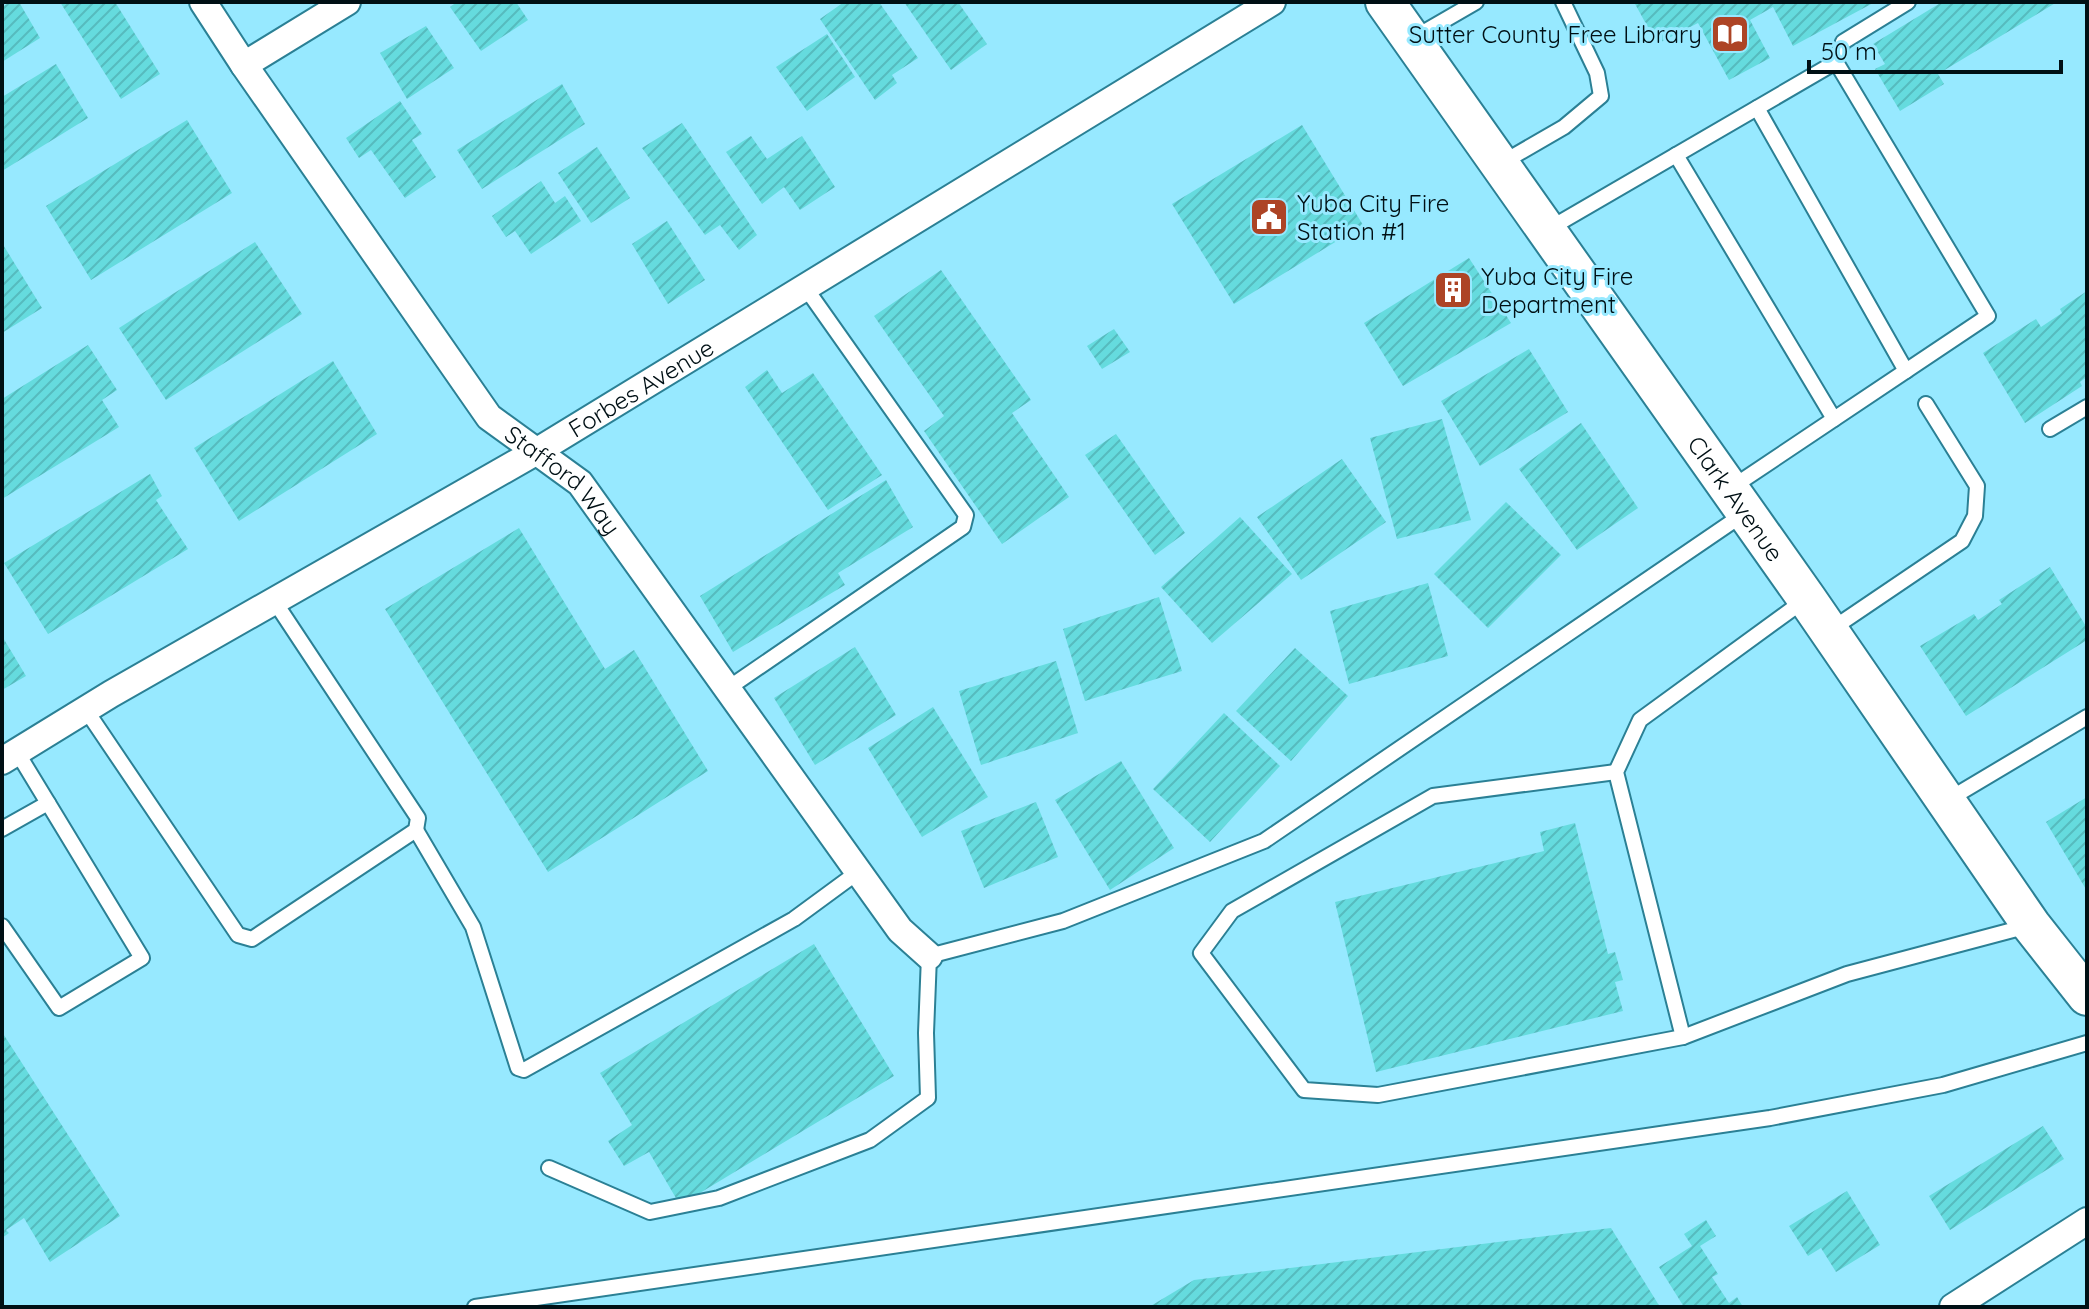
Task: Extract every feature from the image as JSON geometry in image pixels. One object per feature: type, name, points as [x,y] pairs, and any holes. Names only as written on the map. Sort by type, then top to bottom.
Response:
[{"type":"street","name":"Stafford Way","points":[[203,2],[489,417],[539,450],[580,483],[900,930],[929,956]]},
{"type":"street","points":[[244,65],[347,2]]},
{"type":"street","name":"Forbes Avenue","points":[[9,756],[539,450],[1272,2]]},
{"type":"street","name":"Clark Avenue","points":[[1385,2],[1807,599],[2031,925],[2087,996]]},
{"type":"street","points":[[1953,1307],[2087,1221]]},
{"type":"lane","points":[[1412,39],[1476,2]]},
{"type":"lane","points":[[1498,165],[1564,127],[1601,96],[1597,73],[1563,2]]},
{"type":"lane","points":[[1546,230],[1836,62],[1843,42],[1908,2]]},
{"type":"lane","points":[[549,1168],[650,1212],[719,1198],[870,1140],[928,1098],[926,1033],[929,956],[1063,921],[1264,841],[1737,501],[1834,419],[1988,316],[1836,62]]},
{"type":"lane","points":[[1757,108],[1906,371]]},
{"type":"lane","points":[[1676,155],[1834,419]]},
{"type":"lane","points":[[727,689],[963,527],[966,515],[805,287]]},
{"type":"lane","points":[[1829,631],[1962,541],[1975,516],[1977,486],[1926,404]]},
{"type":"lane","points":[[2050,429],[2087,407]]},
{"type":"lane","points":[[1683,1037],[1616,772],[1640,720],[1807,599]]},
{"type":"lane","points":[[275,602],[418,818],[416,830],[473,927],[518,1068],[524,1070],[794,919],[858,872]]},
{"type":"lane","points":[[86,710],[238,935],[245,938],[252,939],[416,830]]},
{"type":"lane","points":[[1946,801],[2087,717]]},
{"type":"lane","points":[[2,926],[59,1008],[142,958],[48,803],[9,756]]},
{"type":"lane","points":[[1616,772],[1433,796],[1232,911],[1201,953],[1304,1090],[1378,1095],[1683,1037],[1847,974],[2031,925]]},
{"type":"lane","points":[[2,829],[48,803]]},
{"type":"lane","points":[[475,1307],[1770,1118],[1943,1085],[2087,1043]]},
{"type":"building","points":[[10,2],[19,2],[40,38],[2,62],[2,7]]},
{"type":"building","points":[[60,2],[115,2],[160,74],[121,99]]},
{"type":"building","points":[[457,2],[516,2],[528,20],[481,51],[450,7]]},
{"type":"building","points":[[844,2],[879,2],[918,58],[892,75],[897,83],[875,100],[820,19]]},
{"type":"building","points":[[904,2],[958,2],[987,44],[951,70]]},
{"type":"building","name":"Sutter County Free Library","points":[[1634,2],[1875,2],[1793,46],[1773,7],[1750,20],[1770,58],[1729,80],[1698,23],[1657,44]]},
{"type":"building","points":[[1942,2],[2057,2],[1938,74],[1944,84],[1900,111],[1875,69],[1885,64],[1873,44]]},
{"type":"building","points":[[426,26],[454,68],[407,99],[380,53]]},
{"type":"building","points":[[827,34],[855,77],[807,111],[776,67]]},
{"type":"building","points":[[56,64],[88,118],[2,171],[2,97]]},
{"type":"building","points":[[562,84],[585,124],[482,189],[457,150]]},
{"type":"building","points":[[400,101],[422,134],[412,140],[436,177],[405,198],[371,150],[359,158],[346,138]]},
{"type":"building","points":[[187,120],[232,193],[91,280],[46,206]]},
{"type":"building","points":[[682,123],[757,235],[739,250],[720,225],[705,235],[642,148]]},
{"type":"building","name":"Yuba City Fire Station #1","points":[[1302,125],[1363,225],[1234,304],[1172,204]]},
{"type":"building","points":[[751,136],[767,159],[802,136],[835,187],[800,210],[784,187],[762,204],[726,152]]},
{"type":"building","points":[[597,147],[630,198],[591,223],[558,173]]},
{"type":"building","points":[[541,181],[555,203],[565,196],[581,221],[531,254],[515,231],[506,237],[492,216]]},
{"type":"building","points":[[667,221],[705,280],[668,304],[632,244]]},
{"type":"building","points":[[255,242],[302,314],[166,400],[119,328]]},
{"type":"building","points":[[2,243],[42,308],[2,333]]},
{"type":"building","name":"Yuba City Fire Department","points":[[1469,258],[1511,323],[1403,386],[1364,323]]},
{"type":"building","points":[[941,270],[1031,400],[1012,413],[1069,497],[1002,544],[924,431],[944,416],[874,316]]},
{"type":"building","points":[[2087,291],[2087,377],[2080,382],[2082,386],[2025,423],[1983,353],[2036,319],[2041,327],[2062,313],[2060,309]]},
{"type":"building","points":[[1114,329],[1130,352],[1102,369],[1087,346]]},
{"type":"building","points":[[88,345],[117,390],[102,400],[119,427],[2,499],[2,399]]},
{"type":"building","points":[[1529,349],[1568,412],[1480,466],[1441,401]]},
{"type":"building","points":[[333,361],[377,434],[239,521],[194,448]]},
{"type":"building","points":[[767,370],[782,393],[813,373],[882,475],[828,510],[745,387]]},
{"type":"building","points":[[1442,419],[1471,520],[1397,539],[1370,438]]},
{"type":"building","points":[[1581,423],[1638,508],[1577,550],[1519,469]]},
{"type":"building","points":[[1116,434],[1185,533],[1155,555],[1085,455]]},
{"type":"building","points":[[1342,459],[1386,522],[1301,580],[1257,517]]},
{"type":"building","points":[[150,474],[162,496],[156,500],[188,549],[48,634],[4,563]]},
{"type":"building","points":[[886,480],[913,527],[838,573],[845,585],[733,652],[700,596]]},
{"type":"building","points":[[1506,502],[1561,555],[1488,628],[1434,574]]},
{"type":"building","points":[[1240,517],[1292,574],[1212,643],[1161,587]]},
{"type":"building","points":[[519,528],[605,669],[634,650],[708,771],[548,872],[385,609]]},
{"type":"building","points":[[2050,567],[2087,628],[2087,640],[1966,716],[1920,646],[1974,614],[1978,620],[2002,604],[1999,600]]},
{"type":"building","points":[[1428,583],[1448,656],[1349,684],[1330,611]]},
{"type":"building","points":[[1159,597],[1182,671],[1085,701],[1063,629]]},
{"type":"building","points":[[2,636],[26,676],[2,690]]},
{"type":"building","points":[[855,647],[896,715],[815,765],[774,698]]},
{"type":"building","points":[[1295,648],[1348,696],[1291,761],[1236,711]]},
{"type":"building","points":[[1056,661],[1078,733],[981,765],[959,691]]},
{"type":"building","points":[[933,707],[988,797],[922,837],[868,748]]},
{"type":"building","points":[[1224,713],[1280,766],[1210,842],[1153,789]]},
{"type":"building","points":[[1121,761],[1174,848],[1110,890],[1055,800]]},
{"type":"building","points":[[2087,797],[2087,891],[2046,822]]},
{"type":"building","points":[[1036,802],[1058,857],[984,888],[961,831]]},
{"type":"building","points":[[1575,823],[1608,954],[1615,952],[1623,980],[1615,982],[1623,1011],[1376,1072],[1335,902],[1544,851],[1540,832]]},
{"type":"building","points":[[814,944],[894,1076],[680,1205],[649,1152],[624,1166],[608,1141],[632,1125],[600,1073]]},
{"type":"building","points":[[2,1032],[120,1216],[50,1262],[24,1218],[6,1230],[9,1233],[2,1238]]},
{"type":"building","points":[[2043,1126],[2064,1159],[1950,1230],[1929,1196]]},
{"type":"building","points":[[1847,1191],[1880,1245],[1836,1272],[1821,1248],[1808,1256],[1789,1226]]},
{"type":"building","points":[[1706,1220],[1716,1236],[1700,1246],[1718,1274],[1712,1277],[1729,1303],[1737,1297],[1743,1307],[1684,1307],[1659,1267],[1692,1246],[1684,1234]]},
{"type":"building","points":[[1611,1228],[1660,1307],[1149,1307],[1194,1280]]},
{"type":"place","name":"Sutter County Free Library","points":[[1730,34]]},
{"type":"place","name":"Yuba City Fire Station #1","points":[[1269,217]]},
{"type":"place","name":"Yuba City Fire Department","points":[[1453,290]]}]
